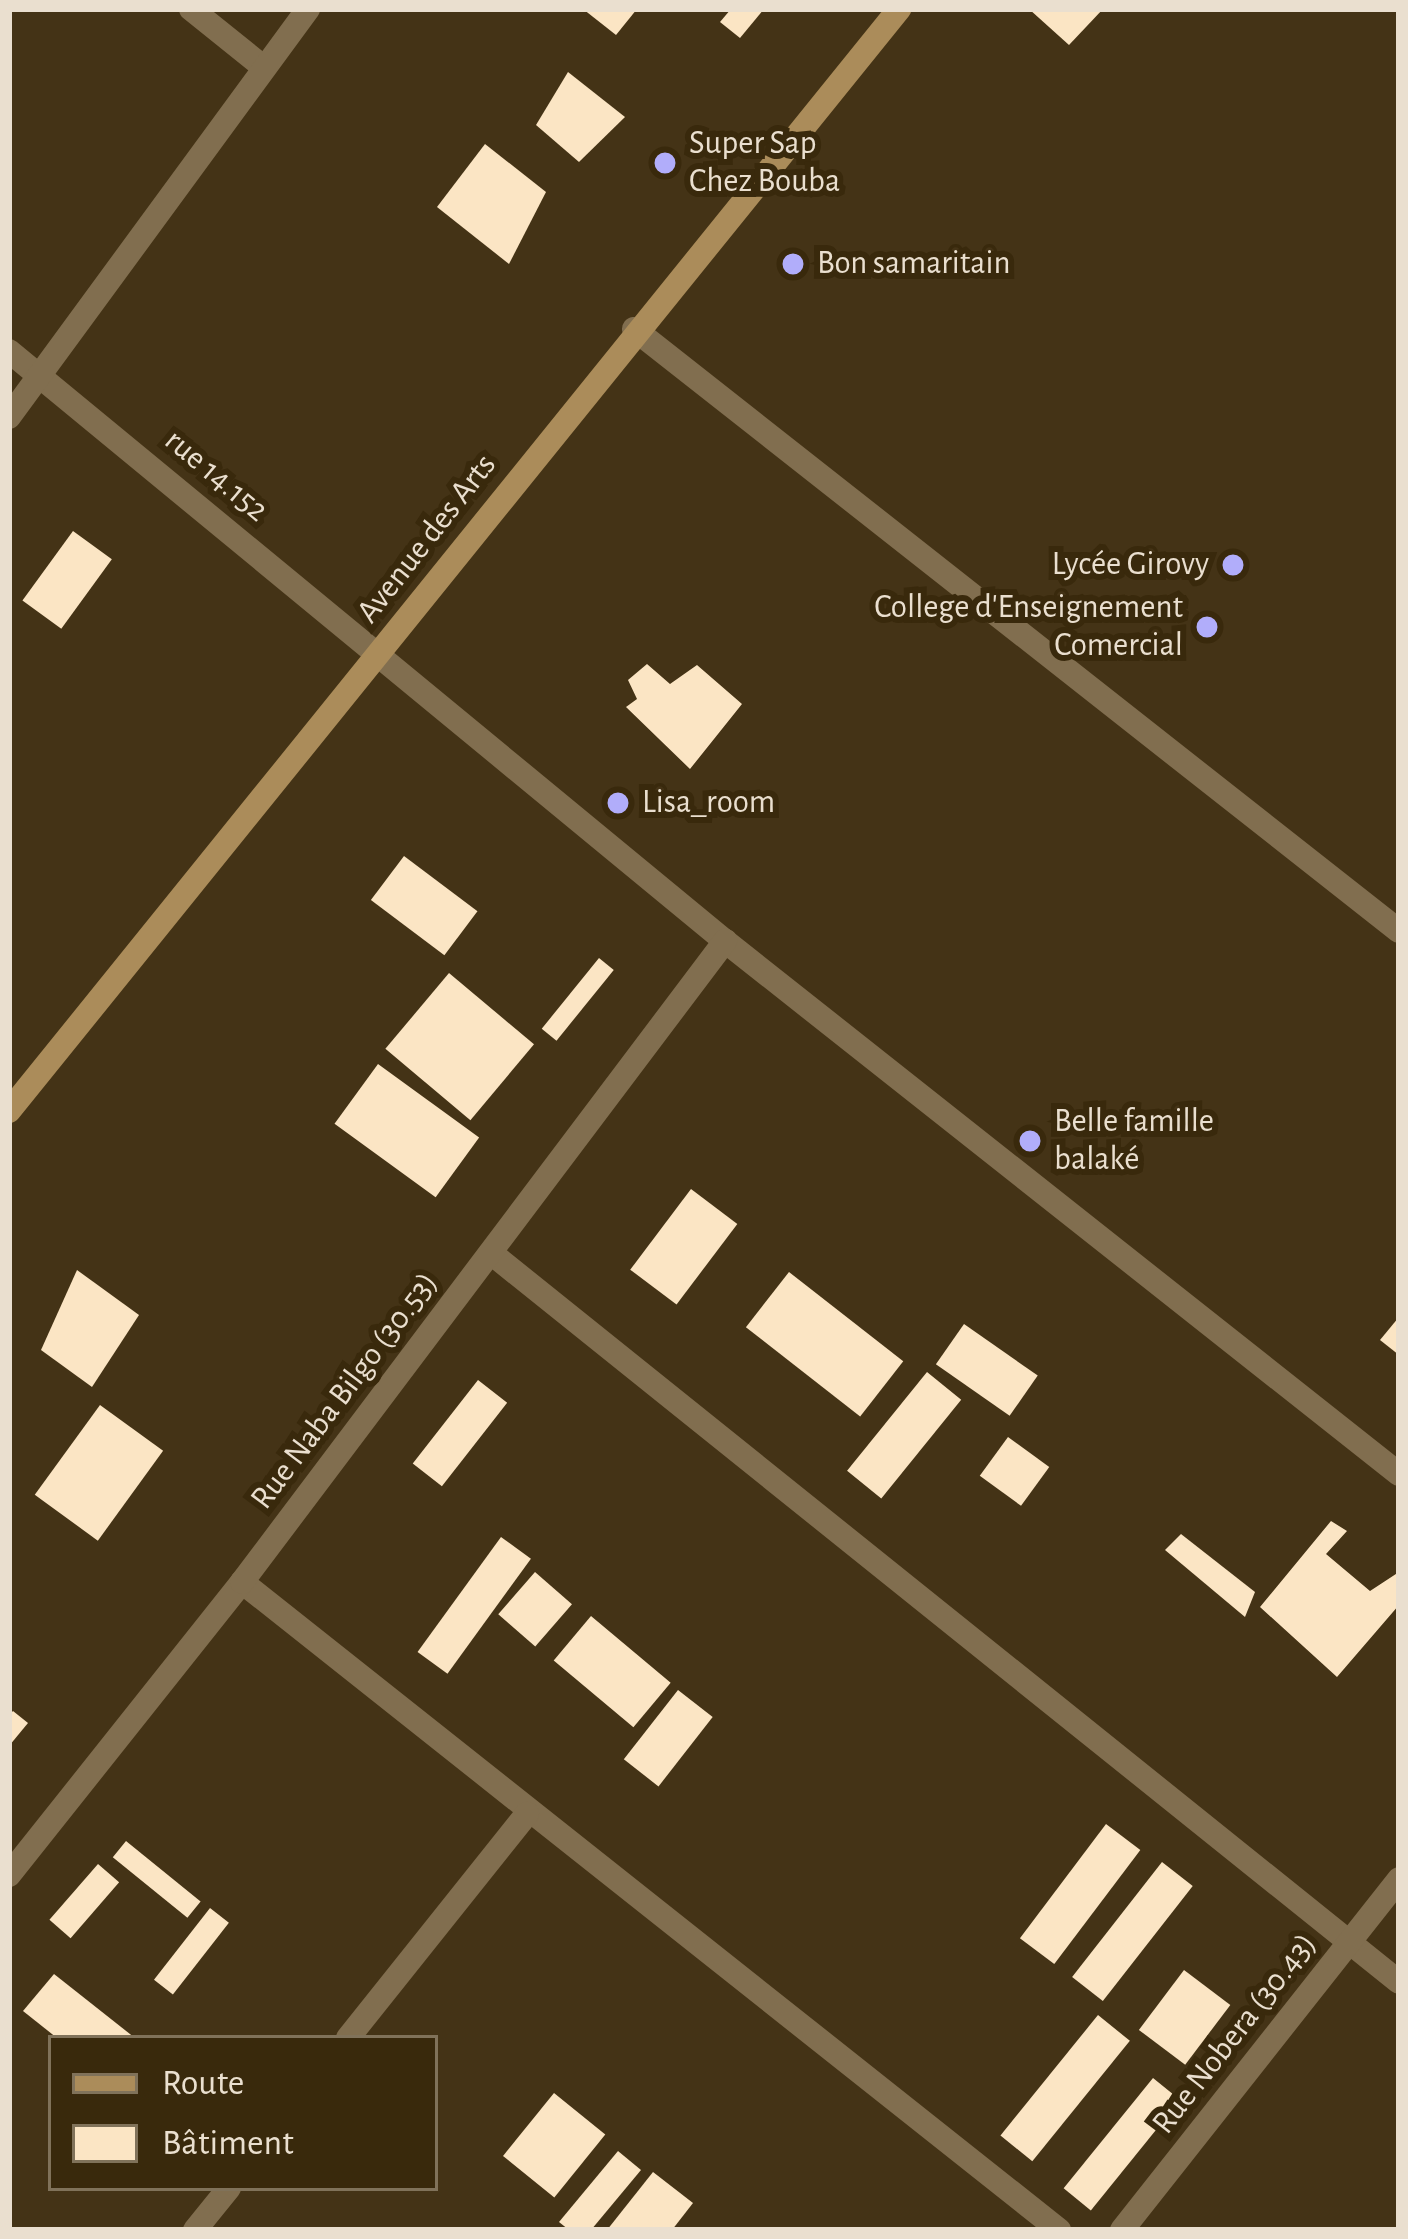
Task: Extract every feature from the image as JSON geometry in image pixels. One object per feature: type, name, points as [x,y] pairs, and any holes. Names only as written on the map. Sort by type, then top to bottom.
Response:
[{"type":"street","points":[[191,9],[262,66]]},
{"type":"street","points":[[9,417],[308,9]]},
{"type":"street","name":"Avenue des Arts","points":[[9,1112],[634,329],[899,9]]},
{"type":"street","points":[[634,329],[1399,931]]},
{"type":"street","name":"rue 14.152","points":[[9,351],[725,941],[1399,1474]]},
{"type":"street","name":"Rue Naba Bilgo (30.53)","points":[[9,1875],[242,1582],[725,941]]},
{"type":"street","points":[[491,1253],[1399,1982]]},
{"type":"street","points":[[242,1582],[527,1814],[1059,2230]]},
{"type":"street","points":[[350,2035],[527,1814]]},
{"type":"street","name":"Rue Nobera (30.43)","points":[[1123,2230],[1399,1879]]},
{"type":"street","points":[[195,2230],[227,2191]]},
{"type":"building","points":[[583,9],[637,9],[616,35]]},
{"type":"building","points":[[731,9],[764,9],[740,38],[720,22]]},
{"type":"building","points":[[1029,9],[1103,9],[1069,45]]},
{"type":"building","points":[[568,72],[625,117],[579,162],[536,125]]},
{"type":"building","points":[[485,144],[546,192],[509,264],[437,207]]},
{"type":"building","points":[[73,531],[112,559],[61,629],[22,601]]},
{"type":"building","points":[[647,664],[670,684],[697,665],[742,704],[690,769],[626,707],[637,699],[628,680]]},
{"type":"building","points":[[404,856],[477,911],[444,955],[371,900]]},
{"type":"building","points":[[599,958],[614,970],[556,1041],[542,1029]]},
{"type":"building","points":[[449,973],[534,1044],[470,1120],[385,1049]]},
{"type":"building","points":[[378,1064],[479,1137],[436,1197],[335,1124]]},
{"type":"building","points":[[691,1189],[737,1224],[677,1305],[630,1270]]},
{"type":"building","points":[[77,1270],[139,1315],[92,1387],[41,1350]]},
{"type":"building","points":[[789,1272],[903,1361],[860,1416],[746,1327]]},
{"type":"building","points":[[1399,1317],[1399,1355],[1380,1340]]},
{"type":"building","points":[[964,1324],[1038,1376],[1010,1416],[936,1364]]},
{"type":"building","points":[[927,1372],[961,1400],[881,1498],[847,1471]]},
{"type":"building","points":[[478,1380],[507,1403],[442,1486],[413,1464]]},
{"type":"building","points":[[100,1405],[163,1451],[98,1541],[35,1495]]},
{"type":"building","points":[[1008,1437],[1049,1467],[1021,1506],[980,1476]]},
{"type":"building","points":[[1331,1521],[1347,1531],[1326,1554],[1370,1591],[1399,1572],[1399,1605],[1337,1677],[1260,1607]]},
{"type":"building","points":[[1181,1534],[1255,1592],[1245,1617],[1165,1550]]},
{"type":"building","points":[[501,1537],[531,1559],[447,1674],[418,1652]]},
{"type":"building","points":[[535,1572],[572,1604],[535,1646],[498,1614]]},
{"type":"building","points":[[591,1616],[671,1683],[633,1727],[554,1660]]},
{"type":"building","points":[[678,1690],[713,1717],[658,1786],[624,1759]]},
{"type":"building","points":[[13,1711],[28,1723],[9,1746],[9,1715]]},
{"type":"building","points":[[1106,1824],[1140,1850],[1054,1964],[1020,1938]]},
{"type":"building","points":[[126,1841],[201,1901],[187,1918],[113,1857]]},
{"type":"building","points":[[1162,1862],[1193,1886],[1103,2001],[1072,1977]]},
{"type":"building","points":[[98,1864],[119,1882],[71,1938],[49,1920]]},
{"type":"building","points":[[210,1908],[229,1923],[173,1994],[154,1980]]},
{"type":"building","points":[[1184,1970],[1230,2005],[1185,2065],[1139,2030]]},
{"type":"building","points":[[54,1974],[131,2035],[53,2035],[23,2011]]},
{"type":"building","points":[[1098,2015],[1130,2041],[1032,2161],[1000,2135]]},
{"type":"building","points":[[1153,2078],[1180,2100],[1091,2210],[1064,2188]]},
{"type":"building","points":[[554,2093],[605,2135],[554,2197],[503,2156]]},
{"type":"building","points":[[618,2151],[641,2170],[591,2230],[569,2230],[559,2222]]},
{"type":"building","points":[[653,2172],[693,2203],[672,2230],[607,2230]]},
{"type":"place","name":"Super Sap Chez Bouba","points":[[665,163]]},
{"type":"place","name":"Bon samaritain","points":[[793,264]]},
{"type":"place","name":"Lycée Girovy","points":[[1233,565]]},
{"type":"place","name":"College d'Enseignement Comercial","points":[[1207,627]]},
{"type":"place","name":"Lisa_room","points":[[618,803]]},
{"type":"place","name":"Belle famille balaké","points":[[1030,1141]]}]
